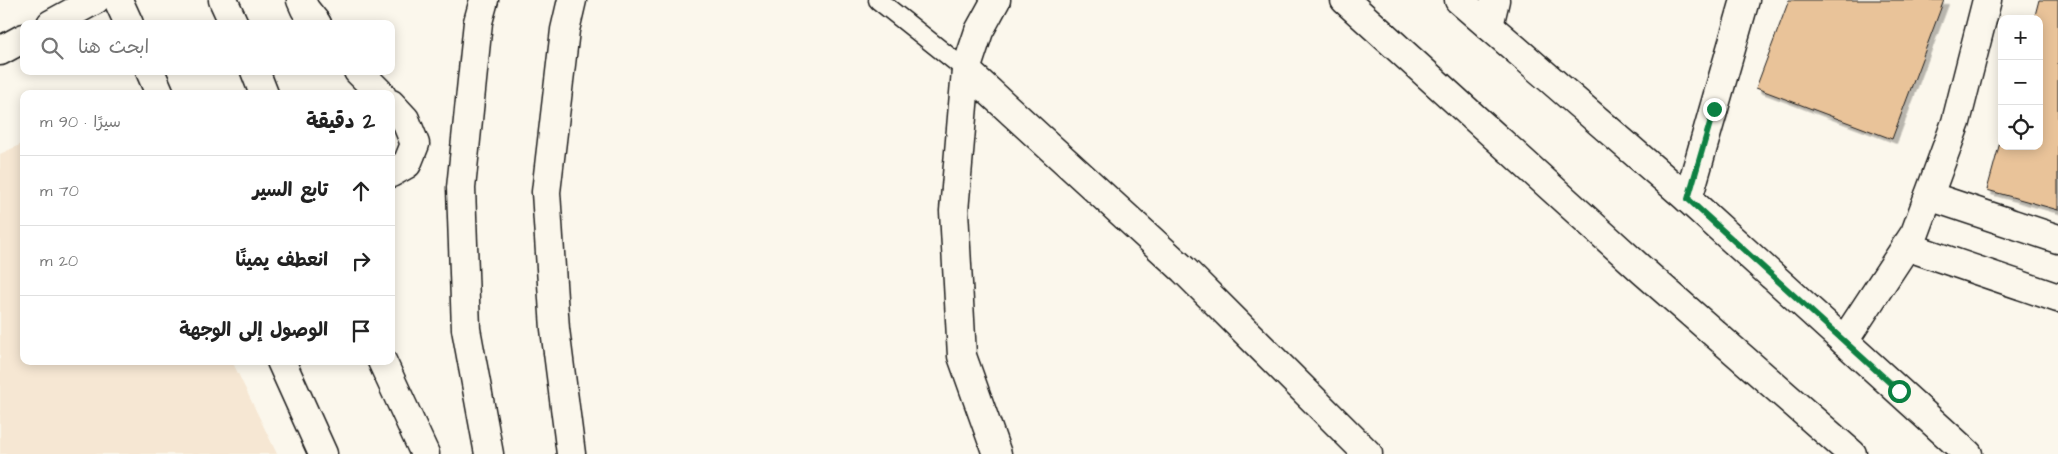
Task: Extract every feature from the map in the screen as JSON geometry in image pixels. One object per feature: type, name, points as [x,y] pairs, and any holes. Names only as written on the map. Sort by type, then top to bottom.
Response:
[{"type":"street","points":[[58,20],[95,0]]},
{"type":"street","points":[[118,0],[126,20]]},
{"type":"street","points":[[223,0],[232,20]]},
{"type":"street","points":[[302,0],[305,9],[315,20]]},
{"type":"street","points":[[484,0],[478,22],[461,188],[466,329],[489,454]]},
{"type":"street","points":[[571,454],[555,328],[546,192],[565,30],[572,0]]},
{"type":"street","points":[[996,0],[979,31],[966,70],[954,211],[962,356],[997,454]]},
{"type":"street","points":[[1345,0],[1643,271],[1852,454]]},
{"type":"street","points":[[1459,0],[1688,199],[1968,454]]},
{"type":"street","points":[[1489,26],[1495,0]]},
{"type":"street","points":[[1688,199],[1745,0]]},
{"type":"street","points":[[1844,341],[1915,233],[1956,122],[1987,0]]},
{"type":"street","points":[[0,51],[20,40]]},
{"type":"street","points":[[966,70],[1184,270],[1368,454]]},
{"type":"street","points":[[152,75],[158,90]]},
{"type":"street","points":[[256,75],[262,90]]},
{"type":"street","points":[[362,75],[377,90]]},
{"type":"street","points":[[395,108],[406,119],[415,144],[407,164],[395,171]]},
{"type":"street","points":[[1929,196],[2058,239]]},
{"type":"street","points":[[1906,246],[2058,298]]},
{"type":"street","points":[[283,365],[323,454]]},
{"type":"street","points":[[384,365],[425,454]]},
{"type":"lane","points":[[878,0],[966,70]]},
{"type":"shaded area","points":[[20,145],[20,365],[234,365],[277,454],[0,454],[0,154]]},
{"type":"building","points":[[1789,0],[1944,0],[1892,139],[1756,88]]},
{"type":"building","points":[[2039,0],[2058,0],[2058,210],[1987,190],[1998,150],[2043,150],[2043,15],[2035,15]]},
{"type":"route","points":[[1714,109],[1688,199],[1899,391]]}]
